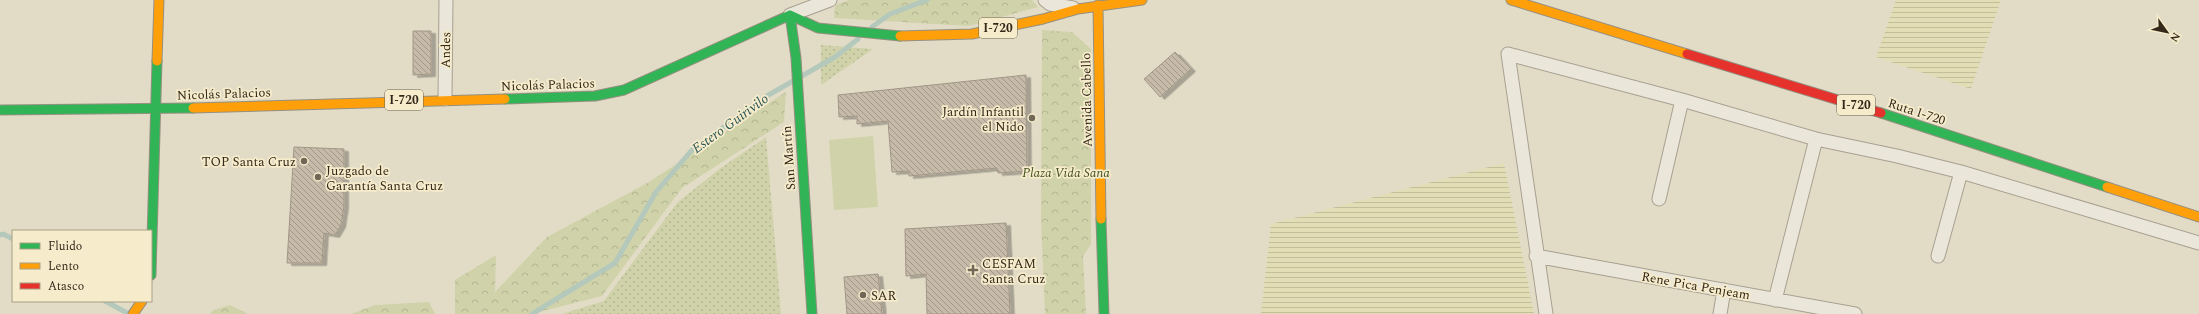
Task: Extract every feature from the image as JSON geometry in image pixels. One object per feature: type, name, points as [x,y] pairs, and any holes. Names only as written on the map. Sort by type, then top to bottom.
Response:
[{"type":"main road","points":[[152,242],[159,0]]},
{"type":"main road","name":"I-720","points":[[790,11],[818,28],[895,36],[972,34],[1043,19],[1078,9],[1142,0]]},
{"type":"main road","name":"Ruta I-720","points":[[1511,0],[1853,104],[2199,217]]},
{"type":"main road","name":"Avenida Cabello","points":[[1098,5],[1100,204],[1104,314]]},
{"type":"main road","name":"Nicolás Palacios","points":[[0,110],[156,109],[445,99],[595,96],[624,90],[790,11]]},
{"type":"main road","name":"San Martín","points":[[790,11],[796,58],[798,114],[812,314]]},
{"type":"main road","points":[[133,314],[141,302]]},
{"type":"street","name":"Andes","points":[[445,99],[446,0]]},
{"type":"street","points":[[790,11],[830,0]]},
{"type":"street","points":[[1045,0],[1050,4],[1078,9]]},
{"type":"street","points":[[1546,314],[1536,256],[1508,54],[1682,100],[1816,139],[1897,156],[1961,172],[2199,243]]},
{"type":"street","points":[[1659,199],[1682,100]]},
{"type":"street","points":[[1775,300],[1816,139]]},
{"type":"street","points":[[1938,256],[1961,172]]},
{"type":"street","name":"Rene Pica Penjeam","points":[[1536,256],[1855,314]]},
{"type":"street","points":[[1720,314],[1724,290]]},
{"type":"shaded area","points":[[1896,0],[2001,0],[1971,89],[1876,57]]},
{"type":"shaded area","points":[[1504,163],[1534,314],[1261,314],[1271,224]]},
{"type":"green space","points":[[849,0],[1032,0],[1038,7],[969,26],[834,18],[835,5]]},
{"type":"green space","name":"Plaza Vida Sana","points":[[1042,30],[1072,32],[1091,49],[1091,244],[1083,256],[1086,314],[1045,314],[1041,221]]},
{"type":"green space","points":[[821,45],[873,49],[821,85]]},
{"type":"green space","points":[[786,92],[784,122],[682,188],[602,296],[531,314],[455,314],[455,280],[496,255],[495,292],[547,237],[649,182]]},
{"type":"green space","points":[[873,136],[878,207],[834,210],[829,140]]},
{"type":"green space","points":[[766,137],[781,314],[562,314],[604,301],[677,203],[718,170]]},
{"type":"green space","points":[[429,302],[435,314],[351,314],[375,305]]},
{"type":"green space","points":[[230,305],[248,314],[210,314],[213,310]]},
{"type":"building","points":[[413,31],[431,31],[431,74],[413,75]]},
{"type":"building","points":[[1175,52],[1191,69],[1160,97],[1144,79]]},
{"type":"building","points":[[1026,75],[1027,171],[998,173],[997,168],[909,176],[909,171],[892,172],[888,121],[857,124],[857,116],[839,117],[838,95]]},
{"type":"building","name":"Juzgado de Garantía Santa Cruz","points":[[294,147],[344,149],[344,206],[341,225],[335,235],[324,233],[322,263],[287,263]]},
{"type":"building","name":"CESFAM Santa Cruz","points":[[1006,223],[1010,314],[927,314],[926,274],[906,276],[905,229]]},
{"type":"building","name":"SAR","points":[[878,274],[882,314],[847,314],[844,277]]},
{"type":"waterway","name":"Estero Guirivilo","points":[[872,27],[890,14],[927,0]]},
{"type":"waterway","name":"Estero Guirivilo","points":[[802,76],[835,57],[858,39]]},
{"type":"waterway","name":"Estero Guirivilo","points":[[532,314],[615,263],[656,192],[691,151],[765,97],[793,81]]},
{"type":"waterway","name":"Estero Guirivilo","points":[[0,235],[3,234],[12,238]]},
{"type":"waterway","name":"Estero Guirivilo","points":[[107,302],[129,314]]},
{"type":"traffic: fast","points":[[790,15],[796,58],[812,314]]},
{"type":"traffic: fast","points":[[505,99],[595,96],[624,90],[790,15],[818,28],[900,36]]},
{"type":"traffic: fast","points":[[152,239],[157,61]]},
{"type":"traffic: fast","points":[[0,110],[193,108]]},
{"type":"traffic: fast","points":[[1881,113],[2107,187]]},
{"type":"traffic: fast","points":[[1101,219],[1104,314]]},
{"type":"traffic: slow","points":[[157,61],[159,0]]},
{"type":"traffic: slow","points":[[900,36],[972,34],[1043,19],[1078,9],[1142,0]]},
{"type":"traffic: slow","points":[[1511,0],[1687,54]]},
{"type":"traffic: slow","points":[[1098,5],[1101,219]]},
{"type":"traffic: slow","points":[[193,108],[505,99]]},
{"type":"traffic: slow","points":[[2107,187],[2199,217]]},
{"type":"traffic: slow","points":[[133,314],[141,302]]},
{"type":"traffic: jam","points":[[1687,54],[1881,113]]},
{"type":"place","name":"Jardín Infantil el Nido","points":[[1032,118]]},
{"type":"place","name":"TOP Santa Cruz","points":[[304,161]]},
{"type":"place","name":"Juzgado de Garantía Santa Cruz","points":[[318,177]]},
{"type":"place","name":"CESFAM Santa Cruz","points":[[973,270]]},
{"type":"place","name":"SAR","points":[[863,295]]}]
